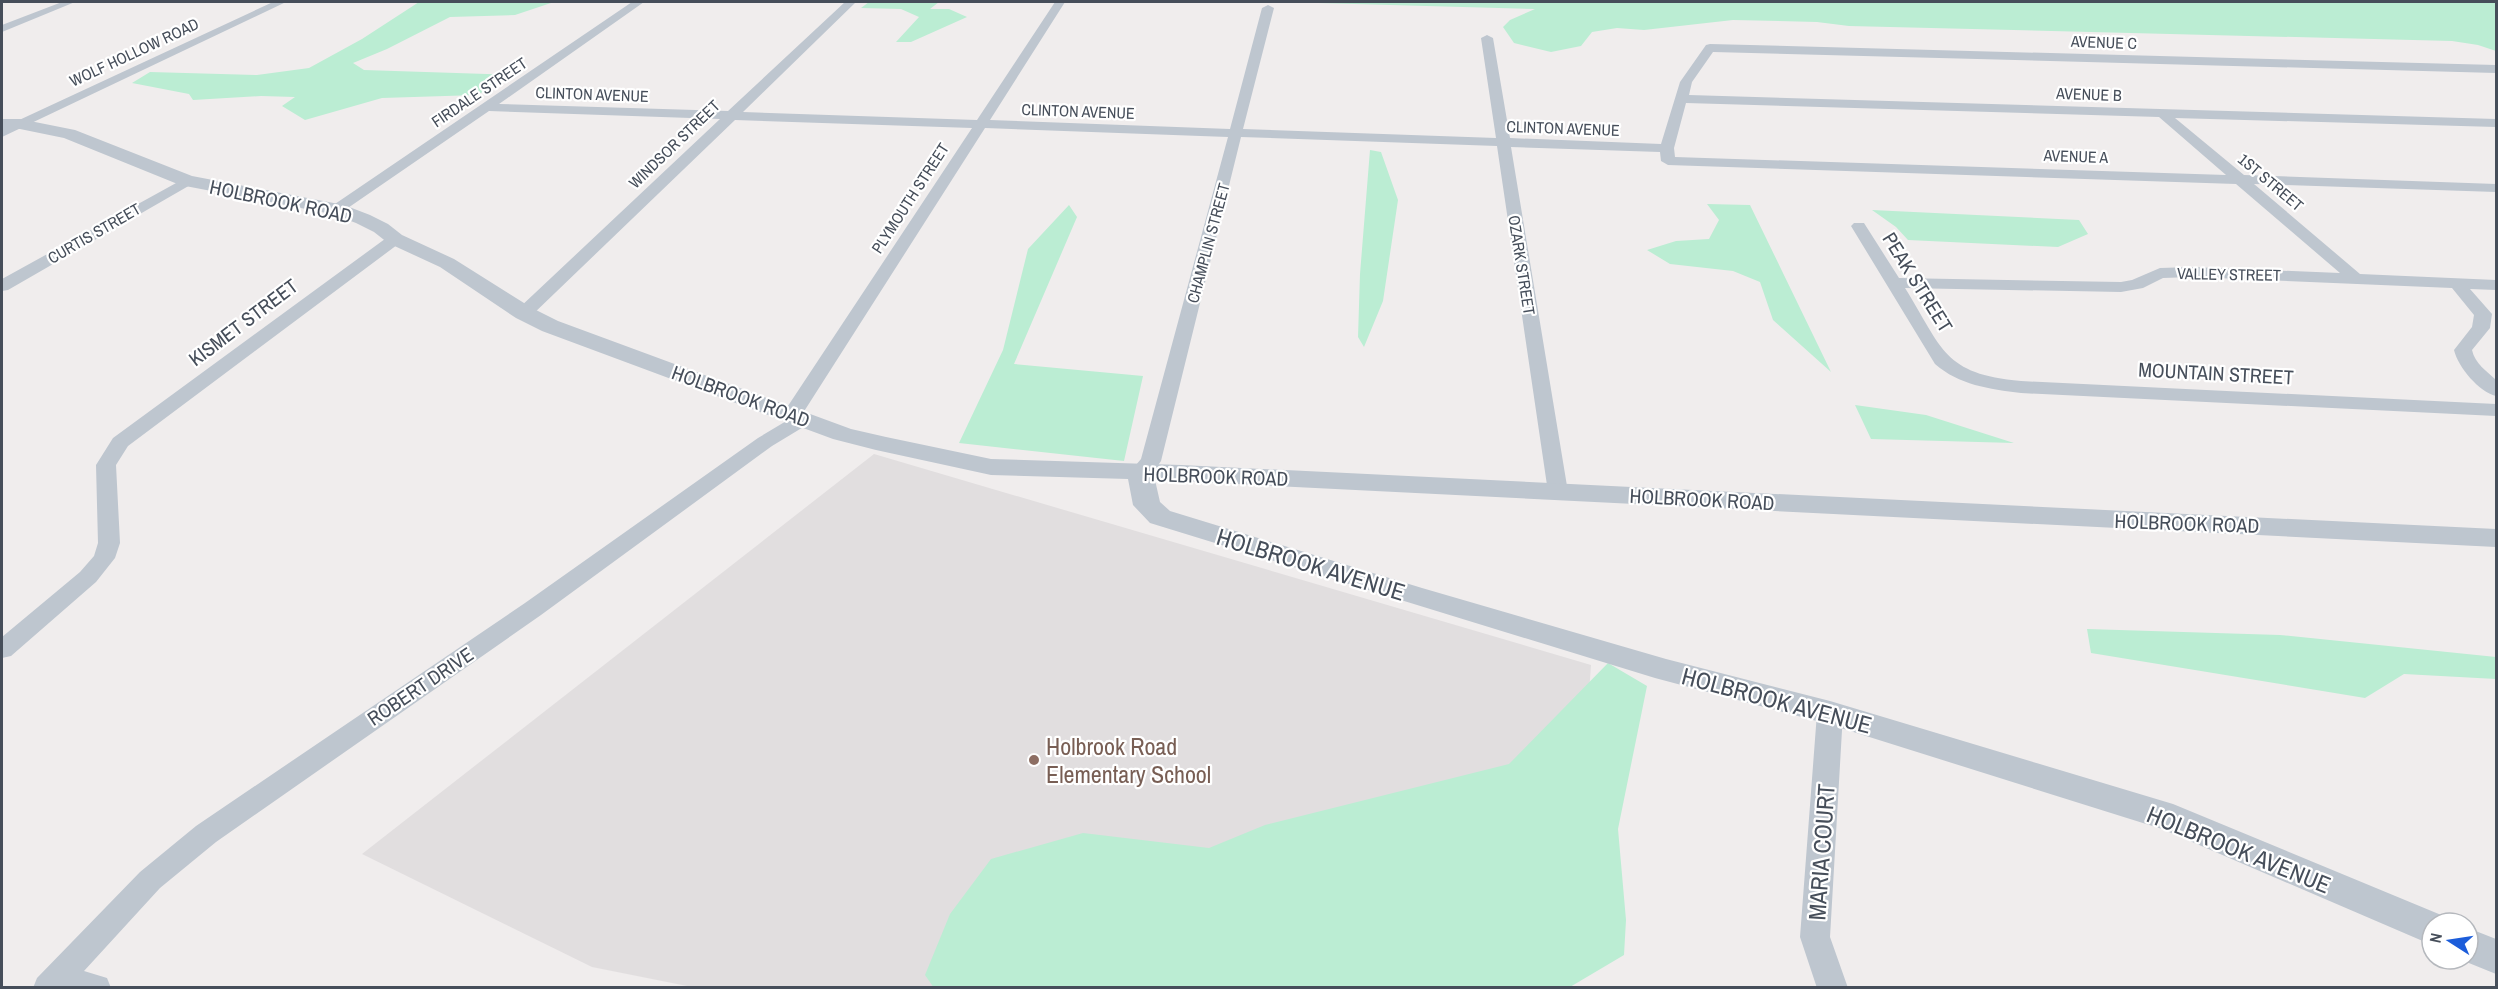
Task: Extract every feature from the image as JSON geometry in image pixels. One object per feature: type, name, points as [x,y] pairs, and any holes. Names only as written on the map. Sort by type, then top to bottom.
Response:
[{"type":"street","points":[[2,29],[70,2]]},
{"type":"street","name":"WOLF HOLLOW ROAD","points":[[8,127],[281,2]]},
{"type":"street","name":"FIRDALE STREET","points":[[337,209],[639,2]]},
{"type":"street","name":"WINDSOR STREET","points":[[524,312],[851,2]]},
{"type":"street","name":"PLYMOUTH STREET","points":[[798,417],[979,124],[1060,2]]},
{"type":"street","name":"CHAMPLIN STREET","points":[[1140,472],[1151,461],[1268,8]]},
{"type":"street","name":"OZARK STREET","points":[[1487,38],[1558,492]]},
{"type":"street","name":"AVENUE C","points":[[1681,99],[1686,82],[1710,48],[2496,69]]},
{"type":"street","points":[[1667,148],[1681,99]]},
{"type":"street","name":"AVENUE B","points":[[1681,99],[2496,123]]},
{"type":"street","name":"CLINTON AVENUE","points":[[487,107],[1667,148]]},
{"type":"street","name":"1ST STREET","points":[[2162,113],[2356,279]]},
{"type":"street","name":"HOLBROOK ROAD","points":[[8,127],[69,134],[187,181],[337,209],[381,228],[395,239],[447,263],[524,312],[597,344],[842,434],[991,467],[1140,472],[2496,538]]},
{"type":"street","name":"AVENUE A","points":[[1667,148],[1668,161],[2496,188]]},
{"type":"street","name":"CURTIS STREET","points":[[2,286],[187,181]]},
{"type":"street","name":"PEAK STREET","points":[[1859,226],[1941,360]]},
{"type":"street","name":"KISMET STREET","points":[[2,650],[87,578],[104,558],[110,543],[106,465],[120,442],[395,239]]},
{"type":"street","name":"VALLEY STREET","points":[[1893,283],[2121,287],[2137,284],[2160,273],[2192,272],[2496,285]]},
{"type":"street","points":[[2457,284],[2483,314],[2481,327],[2463,350],[2465,359],[2496,390]]},
{"type":"street","name":"MOUNTAIN STREET","points":[[1941,360],[1962,375],[1979,382],[2001,385],[2496,410]]},
{"type":"street","name":"ROBERT DRIVE","points":[[67,984],[150,880],[234,813],[533,609],[798,417]]},
{"type":"street","name":"HOLBROOK AVENUE","points":[[1140,472],[1147,505],[1160,517],[1666,670],[1830,713],[2174,818],[2420,925]]},
{"type":"street","name":"MARIA COURT","points":[[1830,713],[1815,937],[1833,987]]},
{"type":"street","points":[[2480,950],[2496,957]]},
{"type":"shaded area","name":"Holbrook Road Elementary School","points":[[874,454],[1591,665],[1568,987],[692,987],[592,967],[362,854]]},
{"type":"green space","points":[[419,2],[554,2],[515,15],[450,17],[387,49],[353,63],[364,70],[514,75],[477,95],[382,98],[305,120],[282,106],[295,97],[261,96],[193,100],[189,94],[132,83],[150,72],[257,75],[309,68],[362,39]]},
{"type":"green space","points":[[869,2],[939,2],[930,9],[949,9],[967,17],[911,42],[896,42],[919,17],[901,9],[861,8]]},
{"type":"green space","points":[[1282,2],[2496,2],[2496,51],[2478,45],[2452,41],[1849,26],[1817,22],[1733,20],[1644,30],[1617,28],[1592,32],[1581,46],[1551,52],[1514,43],[1503,27],[1510,20],[1535,9]]},
{"type":"green space","points":[[1370,150],[1381,152],[1398,200],[1383,301],[1364,347],[1358,337],[1360,274]]},
{"type":"green space","points":[[1707,204],[1750,205],[1831,372],[1773,320],[1760,282],[1733,271],[1670,264],[1647,250],[1676,241],[1709,239],[1719,220]]},
{"type":"green space","points":[[1069,205],[1077,217],[1014,364],[1143,376],[1124,461],[959,443],[1003,350],[1028,249]]},
{"type":"green space","points":[[1872,210],[2079,220],[2088,234],[2058,247],[1908,240],[1896,227]]},
{"type":"green space","points":[[1855,405],[1926,415],[2014,443],[1871,439]]},
{"type":"green space","points":[[2087,629],[2280,635],[2496,657],[2496,679],[2404,674],[2365,698],[2091,653]]},
{"type":"green space","points":[[1608,663],[1647,686],[1618,829],[1626,920],[1624,955],[1570,987],[934,988],[925,975],[950,914],[991,859],[1083,833],[1209,848],[1265,825],[1509,764]]},
{"type":"place","name":"Holbrook Road Elementary School","points":[[1034,760]]}]
